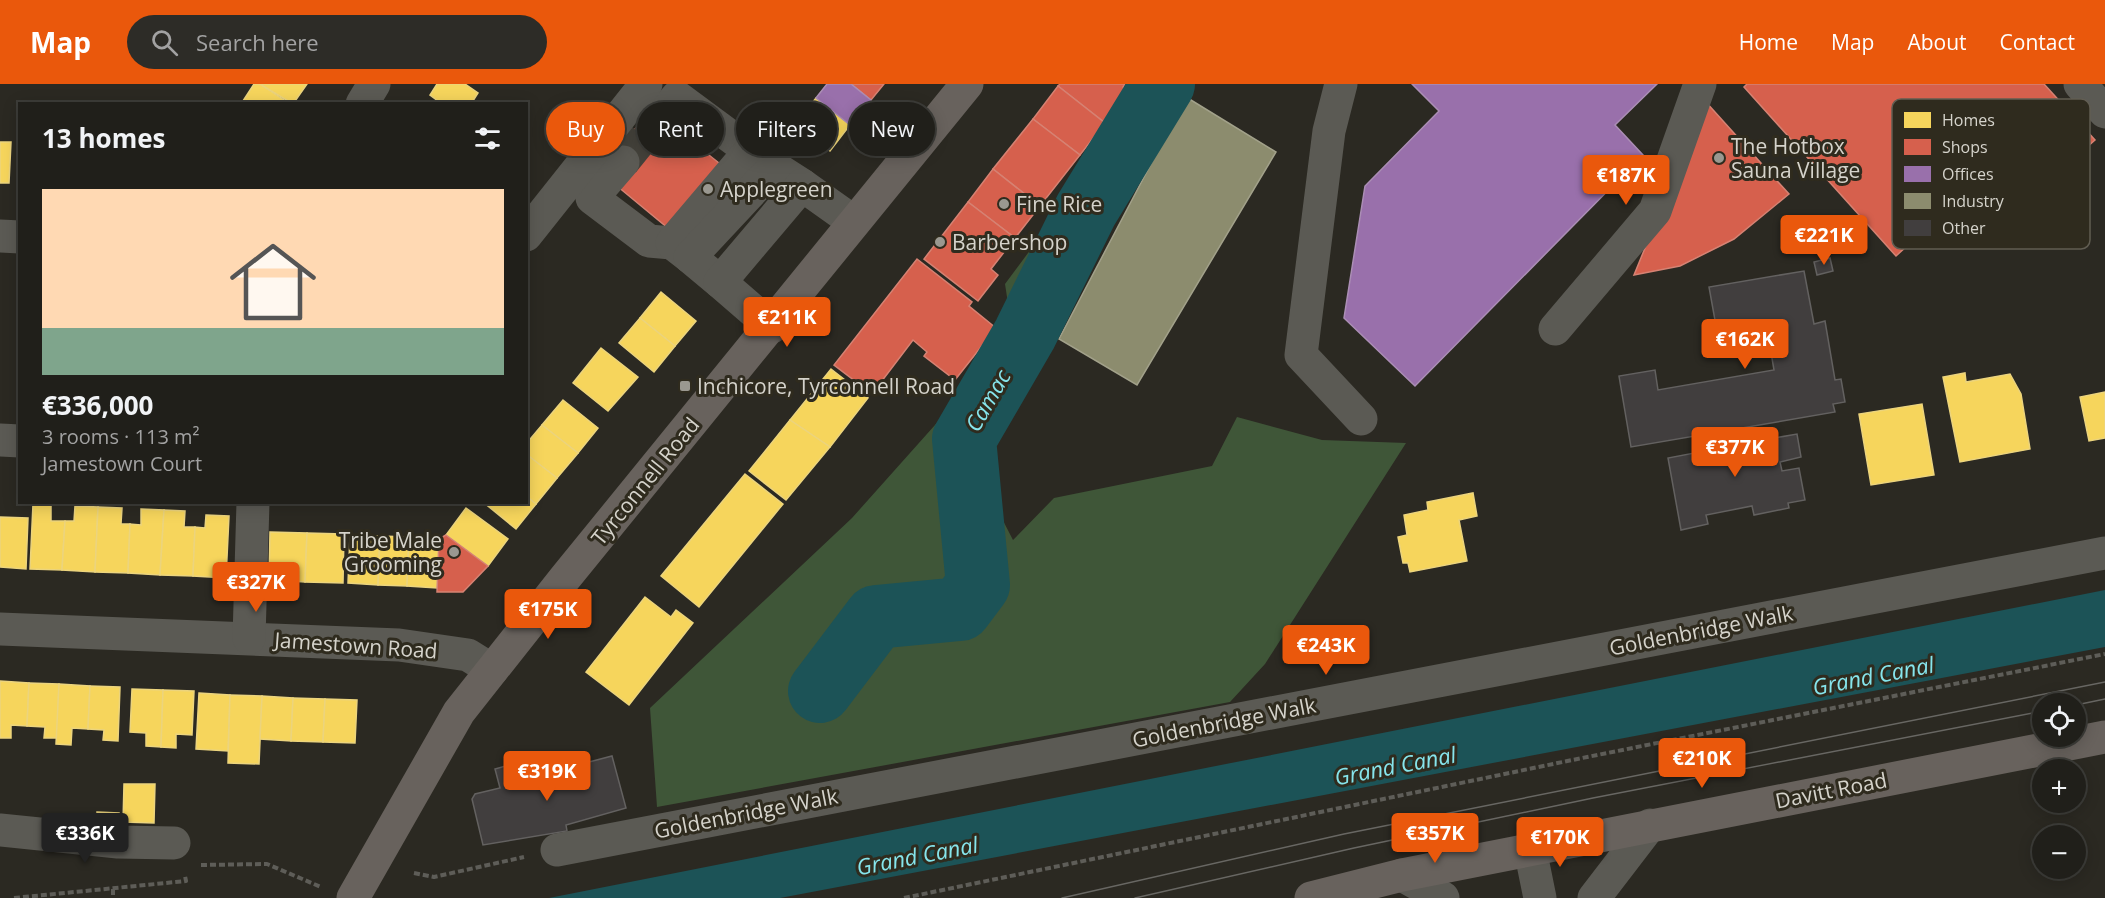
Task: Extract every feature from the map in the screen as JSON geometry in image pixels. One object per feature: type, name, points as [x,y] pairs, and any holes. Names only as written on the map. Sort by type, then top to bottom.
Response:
[{"type":"main road","name":"Tyrconnell Road","points":[[349,893],[448,731],[492,670],[967,84]]},
{"type":"main road","name":"Davitt Road","points":[[1311,898],[1402,875],[1530,849],[2105,737]]},
{"type":"street","points":[[363,102],[374,84]]},
{"type":"street","points":[[528,232],[646,84]]},
{"type":"street","points":[[1341,84],[1329,131],[1301,355],[1361,419]]},
{"type":"street","points":[[1555,329],[1655,212],[1700,84]]},
{"type":"street","points":[[2080,84],[2105,112]]},
{"type":"street","points":[[724,132],[854,222]]},
{"type":"street","points":[[681,250],[762,159]]},
{"type":"street","points":[[623,162],[592,198],[649,241],[681,250],[772,327]]},
{"type":"street","points":[[720,282],[802,185]]},
{"type":"street","points":[[0,236],[18,237]]},
{"type":"street","points":[[0,440],[18,441]]},
{"type":"street","points":[[249,638],[253,504]]},
{"type":"street","name":"Goldenbridge Walk","points":[[557,850],[2105,553]]},
{"type":"street","name":"Jamestown Road","points":[[0,629],[399,645],[468,655],[492,670]]},
{"type":"street","points":[[1594,898],[1650,825]]},
{"type":"street","points":[[0,830],[118,842],[184,858]]},
{"type":"street","points":[[1530,849],[1540,898]]},
{"type":"street","points":[[1402,875],[1443,898]]},
{"type":"path","points":[[904,898],[1582,758],[2105,654]]},
{"type":"path","points":[[414,873],[434,877],[557,850]]},
{"type":"path","points":[[14,898],[186,881],[184,858],[267,864],[349,893]]},
{"type":"path","points":[[113,889],[113,898]]},
{"type":"green space","points":[[1120,129],[1156,133],[965,499],[997,509],[1013,540],[1054,498],[1212,466],[1237,417],[1322,440],[1406,443],[1265,664],[1230,702],[657,807],[650,708],[852,518],[968,388],[1011,323],[1005,284]]},
{"type":"water","name":"Grand Canal","points":[[2105,590],[2105,647],[780,898],[549,898]]},
{"type":"building: Homes","points":[[254,84],[260,84],[287,102],[242,102]]},
{"type":"building: Homes","points":[[260,84],[307,84],[294,102],[290,102]]},
{"type":"building: Homes","points":[[437,84],[465,84],[478,93],[472,102],[439,102],[430,95]]},
{"type":"building: Homes","points":[[837,115],[849,126],[837,142]]},
{"type":"building: Homes","points":[[0,142],[11,142],[9,183],[0,183]]},
{"type":"building: Homes","points":[[661,292],[696,321],[675,346],[640,318]]},
{"type":"building: Homes","points":[[640,318],[675,346],[654,372],[619,343]]},
{"type":"building: Homes","points":[[601,348],[638,377],[608,411],[573,383]]},
{"type":"building: Homes","points":[[831,369],[868,398],[830,447],[790,420]]},
{"type":"building: Homes","points":[[1965,373],[1966,382],[2010,374],[2021,394],[2030,449],[1960,462],[1943,377]]},
{"type":"building: Homes","points":[[2105,392],[2105,438],[2089,441],[2080,397]]},
{"type":"building: Homes","points":[[563,400],[598,428],[578,453],[542,425]]},
{"type":"building: Homes","points":[[1922,404],[1934,475],[1871,485],[1859,414]]},
{"type":"building: Homes","points":[[790,420],[830,447],[786,500],[749,471]]},
{"type":"building: Homes","points":[[542,425],[578,453],[557,478],[528,456],[528,442]]},
{"type":"building: Homes","points":[[528,456],[557,478],[536,504],[528,498]]},
{"type":"building: Homes","points":[[745,474],[783,504],[699,607],[661,576]]},
{"type":"building: Homes","points":[[1473,493],[1477,516],[1459,520],[1467,561],[1410,572],[1408,563],[1403,563],[1398,537],[1407,535],[1404,515],[1428,510],[1427,502]]},
{"type":"building: Homes","points":[[528,498],[536,504],[516,529],[485,504],[528,504]]},
{"type":"building: Homes","points":[[33,504],[51,505],[51,521],[65,521],[62,570],[30,569]]},
{"type":"building: Homes","points":[[75,506],[98,507],[95,572],[62,570],[65,521],[74,521]]},
{"type":"building: Homes","points":[[98,507],[122,508],[121,524],[130,524],[128,573],[95,572]]},
{"type":"building: Homes","points":[[466,508],[508,539],[488,566],[446,535]]},
{"type":"building: Homes","points":[[141,509],[164,510],[160,575],[128,573],[130,524],[141,525]]},
{"type":"building: Homes","points":[[164,510],[185,511],[184,527],[195,527],[193,576],[160,575]]},
{"type":"building: Homes","points":[[206,515],[229,516],[226,578],[193,576],[195,527],[205,528]]},
{"type":"building: Homes","points":[[0,517],[28,518],[26,569],[0,567]]},
{"type":"building: Homes","points":[[270,532],[307,533],[305,582],[269,580]]},
{"type":"building: Homes","points":[[307,533],[344,534],[343,583],[305,582]]},
{"type":"building: Homes","points":[[350,535],[380,536],[378,585],[348,583]]},
{"type":"building: Homes","points":[[380,536],[409,537],[407,586],[378,585]]},
{"type":"building: Homes","points":[[409,537],[439,539],[437,588],[407,586]]},
{"type":"building: Homes","points":[[645,597],[671,617],[676,610],[693,623],[629,705],[586,672]]},
{"type":"building: Homes","points":[[0,681],[29,683],[27,726],[11,725],[11,738],[0,738]]},
{"type":"building: Homes","points":[[29,683],[59,684],[57,738],[44,738],[45,727],[27,726]]},
{"type":"building: Homes","points":[[59,684],[90,686],[88,729],[72,728],[71,745],[56,744]]},
{"type":"building: Homes","points":[[90,686],[120,687],[118,741],[103,740],[104,730],[88,729]]},
{"type":"building: Homes","points":[[132,689],[163,690],[161,747],[146,746],[146,733],[130,732]]},
{"type":"building: Homes","points":[[163,690],[194,691],[192,735],[176,734],[176,748],[161,747]]},
{"type":"building: Homes","points":[[199,693],[230,695],[228,751],[196,749]]},
{"type":"building: Homes","points":[[230,695],[262,696],[259,764],[228,763]]},
{"type":"building: Homes","points":[[262,696],[293,698],[291,741],[260,739]]},
{"type":"building: Homes","points":[[293,698],[325,699],[323,742],[291,741]]},
{"type":"building: Homes","points":[[325,699],[357,700],[355,743],[323,742]]},
{"type":"building: Homes","points":[[124,784],[155,784],[154,823],[123,822]]},
{"type":"building: Homes","points":[[97,812],[119,813],[118,825],[97,825]]},
{"type":"building: Shops","points":[[851,84],[884,84],[871,100]]},
{"type":"building: Shops","points":[[1060,84],[1125,84],[1123,87],[1129,91],[1105,123],[1058,86]]},
{"type":"building: Shops","points":[[1747,84],[2044,84],[2058,99],[1892,99],[1892,249],[1904,249],[1896,256],[1744,87]]},
{"type":"building: Shops","points":[[1058,86],[1105,123],[1080,155],[1033,119]]},
{"type":"building: Shops","name":"The Hotbox Sauna Village","points":[[1705,101],[1789,194],[1734,239],[1680,266],[1634,275]]},
{"type":"building: Shops","points":[[1033,119],[1080,155],[1040,206],[993,169]]},
{"type":"building: Shops","points":[[637,127],[637,156],[643,156],[632,168],[615,156],[625,156],[625,141]]},
{"type":"building: Shops","points":[[2090,135],[2095,140],[2090,144]]},
{"type":"building: Shops","points":[[643,156],[710,156],[724,167],[669,229],[617,186]]},
{"type":"building: Shops","name":"Fine Rice","points":[[993,169],[1040,206],[1015,238],[968,202]]},
{"type":"building: Shops","points":[[968,202],[1015,238],[991,269],[998,275],[978,301],[924,259]]},
{"type":"building: Shops","points":[[917,259],[972,302],[969,306],[996,328],[955,380],[924,356],[927,352],[913,340],[872,394],[834,365]]},
{"type":"building: Shops","name":"Tribe Male Grooming","points":[[446,535],[488,566],[463,592],[437,592],[439,539]]},
{"type":"building: Offices","points":[[827,84],[851,84],[871,100],[869,102],[849,102],[849,124],[837,115],[837,102],[821,102],[816,98]]},
{"type":"building: Offices","points":[[1412,84],[1657,84],[1615,125],[1643,155],[1415,386],[1344,318],[1365,186],[1439,111]]},
{"type":"building: Industry","points":[[1186,97],[1276,152],[1137,385],[1059,339]]},
{"type":"building: Other","points":[[1830,258],[1833,271],[1817,275],[1814,262]]},
{"type":"building: Other","points":[[1804,271],[1814,324],[1825,321],[1835,380],[1841,379],[1845,402],[1833,404],[1835,412],[1631,447],[1619,376],[1655,370],[1658,390],[1774,370],[1767,329],[1718,337],[1709,287]]},
{"type":"building: Other","points":[[1721,431],[1724,447],[1797,434],[1801,457],[1780,462],[1782,471],[1799,468],[1805,500],[1788,503],[1789,508],[1754,515],[1752,506],[1706,515],[1708,524],[1681,530],[1668,458],[1700,452],[1698,435]]},
{"type":"building: Other","points":[[612,756],[626,808],[566,825],[567,831],[483,845],[472,799],[475,794],[500,788],[495,769],[513,764],[517,784],[572,773],[570,767]]},
{"type":"waterway","name":"Camac","points":[[820,691],[876,617],[960,609],[978,585],[964,439],[1025,334],[1086,210],[1163,84]]},
{"type":"tunnel","points":[[623,162],[637,145]]},
{"type":"tram line","points":[[1062,898],[1344,834],[2105,682]]},
{"type":"tram line","points":[[2086,703],[2105,699]]},
{"type":"tram line","points":[[1135,898],[1354,848],[1593,798],[2032,713]]},
{"type":"place","name":"The Hotbox Sauna Village","points":[[1719,158]]},
{"type":"place","name":"Applegreen","points":[[708,189]]},
{"type":"place","name":"Fine Rice","points":[[1004,204]]},
{"type":"place","name":"Barbershop","points":[[940,242]]},
{"type":"place","name":"Inchicore, Tyrconnell Road","points":[[685,386]]},
{"type":"place","name":"Tribe Male Grooming","points":[[454,552]]}]
